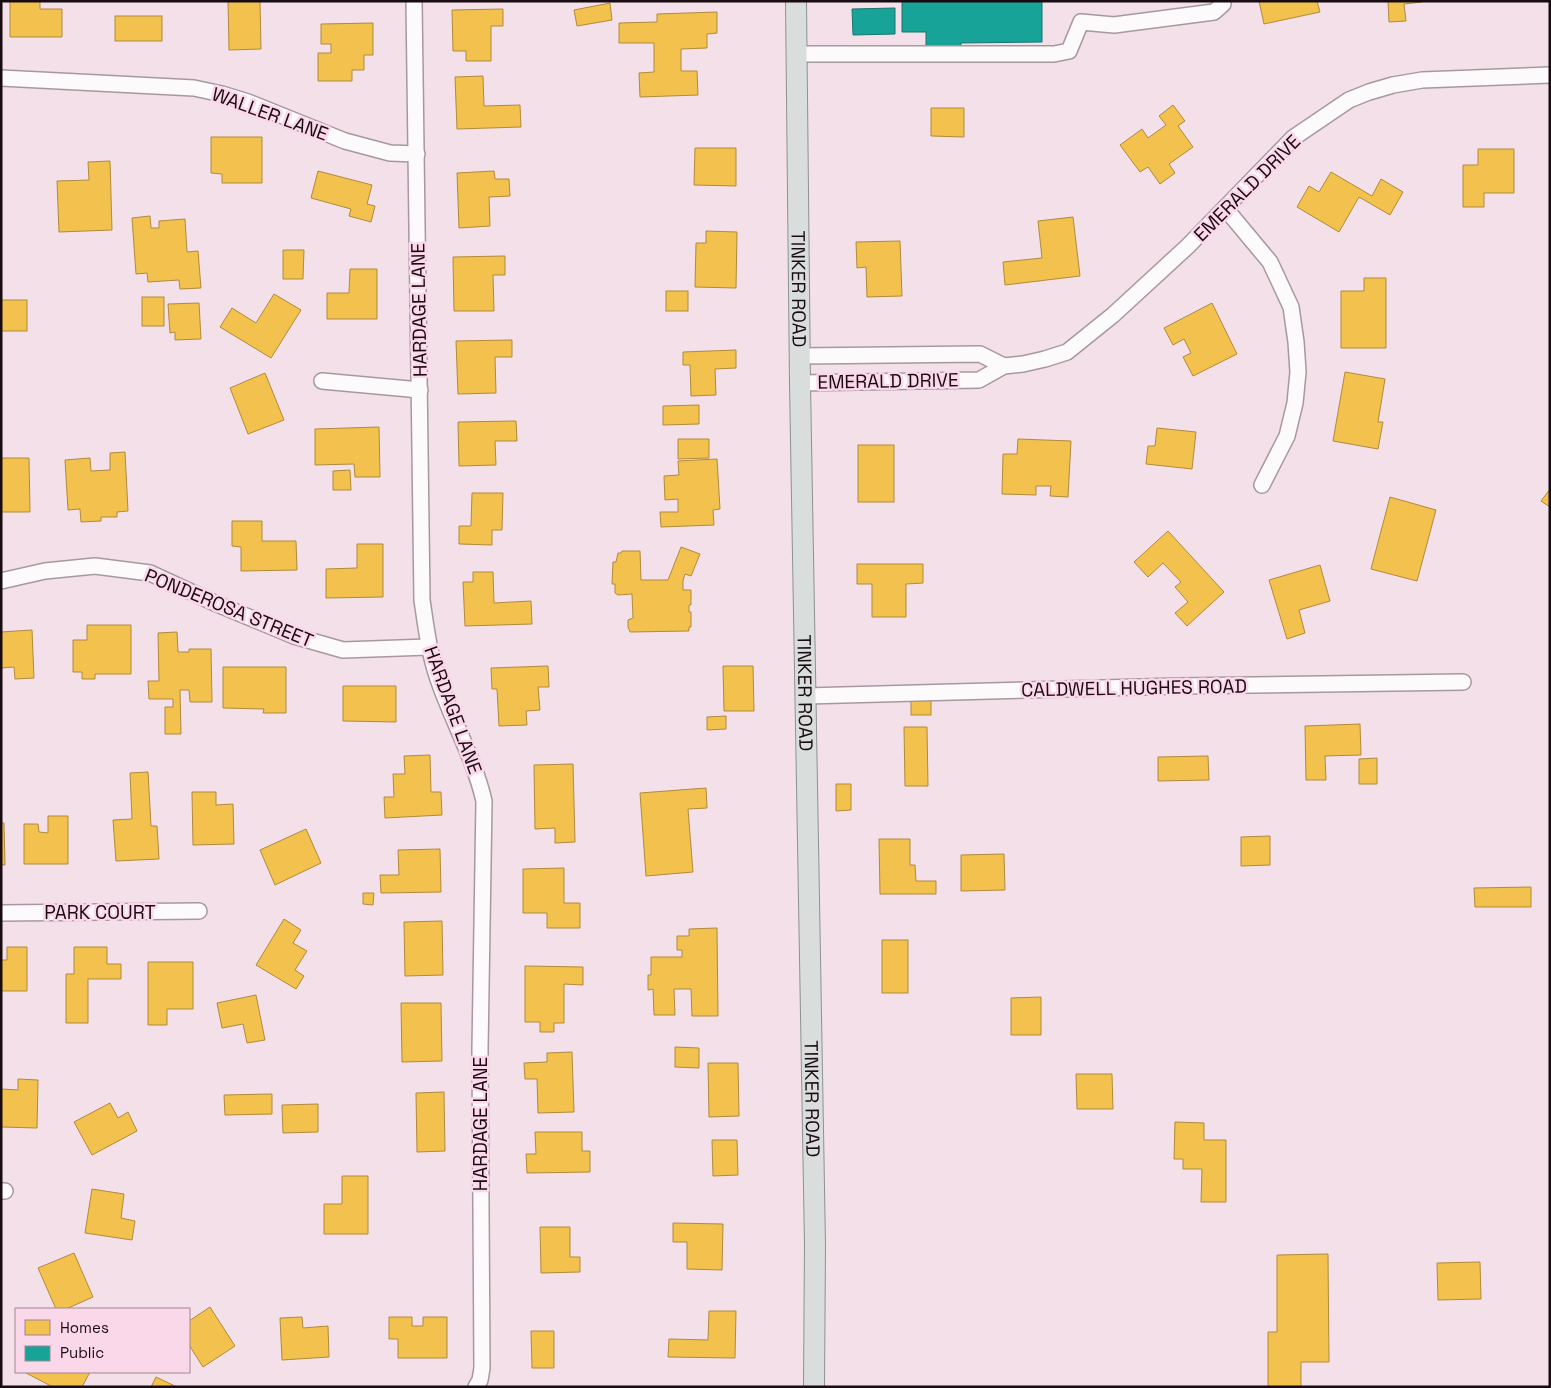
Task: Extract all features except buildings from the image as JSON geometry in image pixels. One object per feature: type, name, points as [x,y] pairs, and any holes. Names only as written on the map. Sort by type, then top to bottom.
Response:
[{"type":"main road","name":"TINKER ROAD","points":[[796,1],[800,383],[815,1245],[814,1387]]},
{"type":"street","name":"HARDAGE LANE","points":[[414,1],[422,600],[428,647],[438,680],[478,778],[484,801],[480,1050],[482,1368],[480,1380],[476,1387]]},
{"type":"street","points":[[797,54],[1054,54],[1069,51],[1081,22],[1114,24],[1214,12],[1223,4],[1223,1]]},
{"type":"street","name":"EMERALD DRIVE","points":[[800,383],[979,380],[1004,366],[1024,364],[1067,352],[1113,315],[1188,246],[1293,138],[1350,100],[1393,85],[1422,80],[1550,75]]},
{"type":"street","name":"WALLER LANE","points":[[1,78],[194,88],[248,102],[345,141],[390,154],[417,154]]},
{"type":"street","points":[[1225,208],[1270,262],[1291,307],[1296,342],[1298,372],[1295,404],[1287,436],[1262,485]]},
{"type":"street","name":"EMERALD DRIVE","points":[[800,356],[980,354],[1004,366]]},
{"type":"street","points":[[322,381],[420,390]]},
{"type":"street","name":"PONDEROSA STREET","points":[[1,581],[45,572],[95,566],[150,573],[217,604],[294,636],[343,650],[428,647]]},
{"type":"street","name":"CALDWELL HUGHES ROAD","points":[[806,696],[1178,686],[1463,682]]},
{"type":"street","name":"PARK COURT","points":[[1,913],[199,911]]}]
